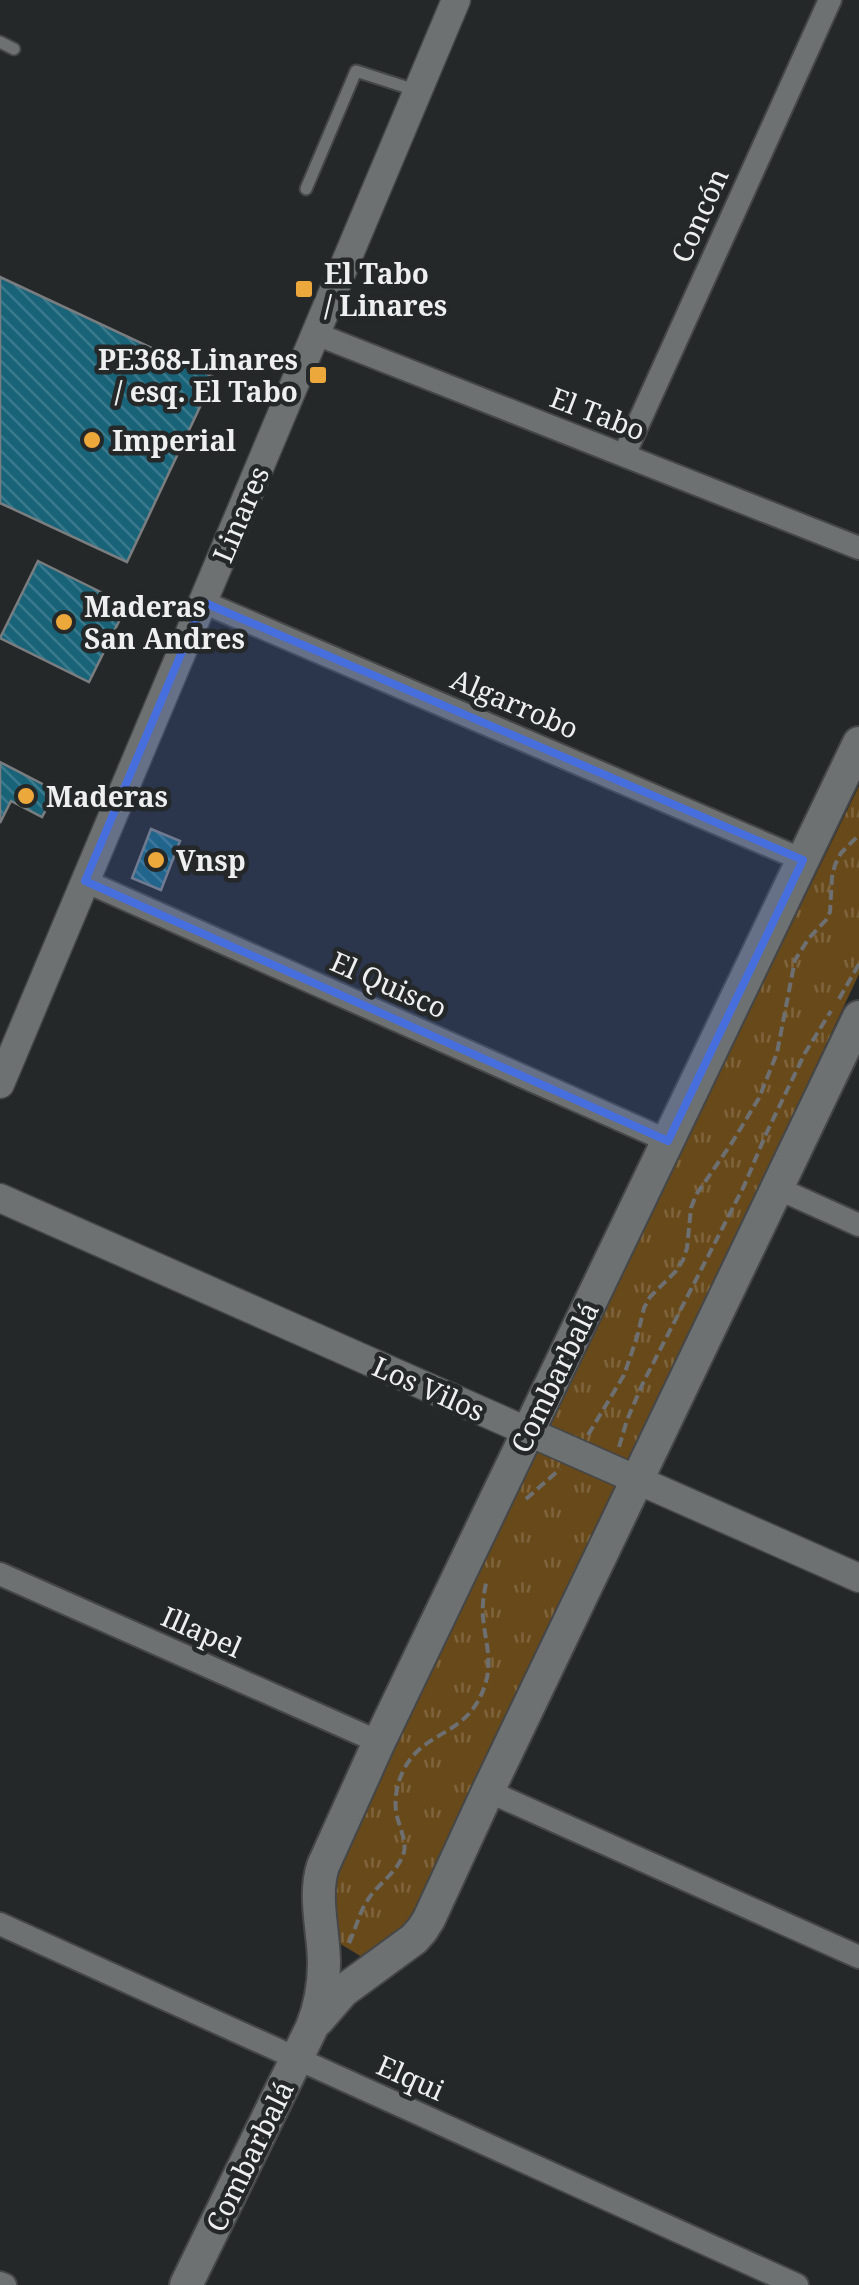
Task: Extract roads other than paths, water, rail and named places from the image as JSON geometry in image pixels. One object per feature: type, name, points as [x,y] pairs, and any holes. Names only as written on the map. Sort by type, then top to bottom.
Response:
[{"type":"main road","name":"Combarbalá","points":[[186,2285],[312,2028],[331,1951],[320,1878],[379,1742],[859,743]]},
{"type":"main road","name":"Combarbalá","points":[[312,2028],[343,1991],[414,1939],[429,1920],[859,1017]]},
{"type":"main road","points":[[331,1951],[355,1965],[377,1966]]},
{"type":"street","name":"Linares","points":[[0,1084],[456,0]]},
{"type":"street","name":"Concón","points":[[624,456],[830,0]]},
{"type":"street","name":"El Tabo","points":[[316,334],[859,548]]},
{"type":"street","name":"Algarrobo","points":[[203,602],[803,860]]},
{"type":"street","name":"El Quisco","points":[[85,882],[668,1140]]},
{"type":"street","points":[[777,1188],[859,1225]]},
{"type":"street","name":"Los Vilos","points":[[0,1198],[859,1578]]},
{"type":"street","name":"Illapel","points":[[0,1574],[379,1742]]},
{"type":"street","points":[[488,1790],[859,1957]]},
{"type":"street","name":"Elqui","points":[[0,1924],[797,2285]]},
{"type":"lane","points":[[0,42],[14,49]]},
{"type":"lane","points":[[306,189],[356,71],[418,91]]},
{"type":"place","name":"El Tabo / Linares","points":[[304,289]]},
{"type":"place","name":"PE368-Linares / esq. El Tabo","points":[[318,375]]},
{"type":"place","name":"Imperial","points":[[92,440]]},
{"type":"place","name":"Maderas San Andres","points":[[64,622]]},
{"type":"place","name":"Maderas","points":[[26,796]]},
{"type":"place","name":"Vnsp","points":[[156,860]]}]
